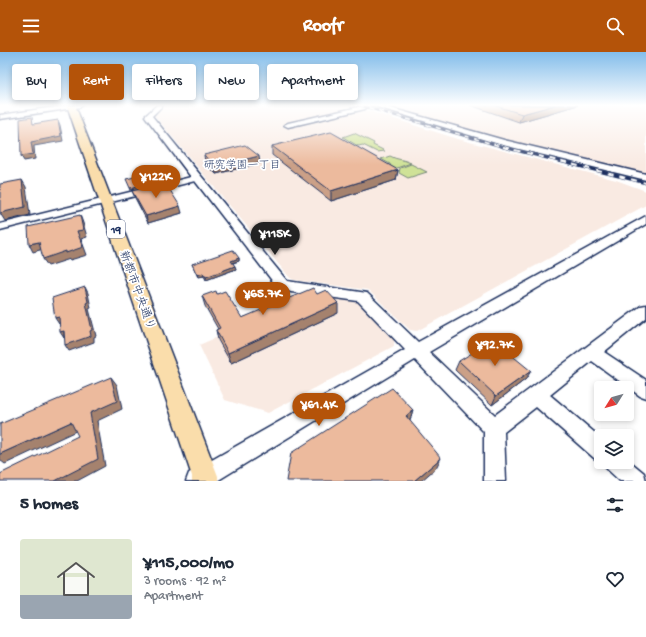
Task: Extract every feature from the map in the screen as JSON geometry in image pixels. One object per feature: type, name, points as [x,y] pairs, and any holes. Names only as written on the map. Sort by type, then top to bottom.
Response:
[{"type":"main road","name":"新都市中央通り","points":[[81,125],[204,480]]},
{"type":"street","points":[[155,125],[282,284],[291,287],[362,298],[494,428],[494,481]]},
{"type":"street","points":[[443,125],[502,142],[646,177]]},
{"type":"street","points":[[0,227],[197,178]]},
{"type":"street","points":[[204,480],[417,351],[643,225]]},
{"type":"street","points":[[494,428],[592,352],[643,316]]},
{"type":"street","points":[[592,352],[646,390]]},
{"type":"street","points":[[536,395],[594,445]]},
{"type":"street","points":[[622,469],[636,481]]},
{"type":"shaded area","points":[[162,125],[414,125],[458,139],[616,180],[646,191],[646,205],[417,331],[410,330],[368,290],[294,280],[290,278]]},
{"type":"shaded area","points":[[448,125],[646,125],[646,175],[527,147]]},
{"type":"shaded area","points":[[313,296],[359,301],[394,337],[394,346],[268,413],[225,400],[199,345]]},
{"type":"green space","points":[[354,133],[374,143],[373,145],[385,151],[377,152],[363,145],[358,146],[343,137]]},
{"type":"green space","points":[[390,156],[411,163],[394,169],[390,164],[381,159]]},
{"type":"green space","points":[[411,164],[427,172],[408,178],[399,173],[400,168]]},
{"type":"building","points":[[20,125],[59,125],[61,136],[31,142],[33,154],[21,156]]},
{"type":"building","points":[[331,132],[398,170],[331,191],[272,146]]},
{"type":"building","points":[[245,145],[259,156],[215,167],[204,155]]},
{"type":"building","points":[[152,173],[158,181],[130,188],[126,179]]},
{"type":"building","points":[[22,180],[25,207],[0,213],[0,184]]},
{"type":"building","points":[[161,184],[164,189],[168,187],[180,206],[146,216],[132,191]]},
{"type":"building","points":[[80,215],[83,230],[77,231],[83,247],[43,259],[39,242],[29,244],[28,227]]},
{"type":"building","points":[[233,250],[239,258],[231,261],[235,266],[206,277],[203,273],[197,275],[192,264]]},
{"type":"building","points":[[85,287],[88,302],[86,303],[92,330],[90,331],[91,336],[65,345],[64,331],[60,332],[59,317],[55,318],[52,298]]},
{"type":"building","points":[[313,288],[317,294],[326,290],[338,303],[228,353],[216,330],[220,328],[202,296],[216,291],[217,294],[225,291],[242,318]]},
{"type":"building","points":[[493,340],[531,371],[496,396],[459,361]]},
{"type":"building","points":[[111,377],[117,401],[90,413],[98,459],[55,481],[0,481],[0,474],[78,436],[71,422],[0,454],[0,424]]},
{"type":"building","points":[[392,388],[413,410],[406,416],[441,458],[414,481],[286,481],[291,453]]},
{"type":"railway","points":[[428,125],[507,148]]},
{"type":"railway","points":[[503,147],[646,183]]},
{"type":"district","name":"研究学園一丁目","points":[[242,164]]}]
